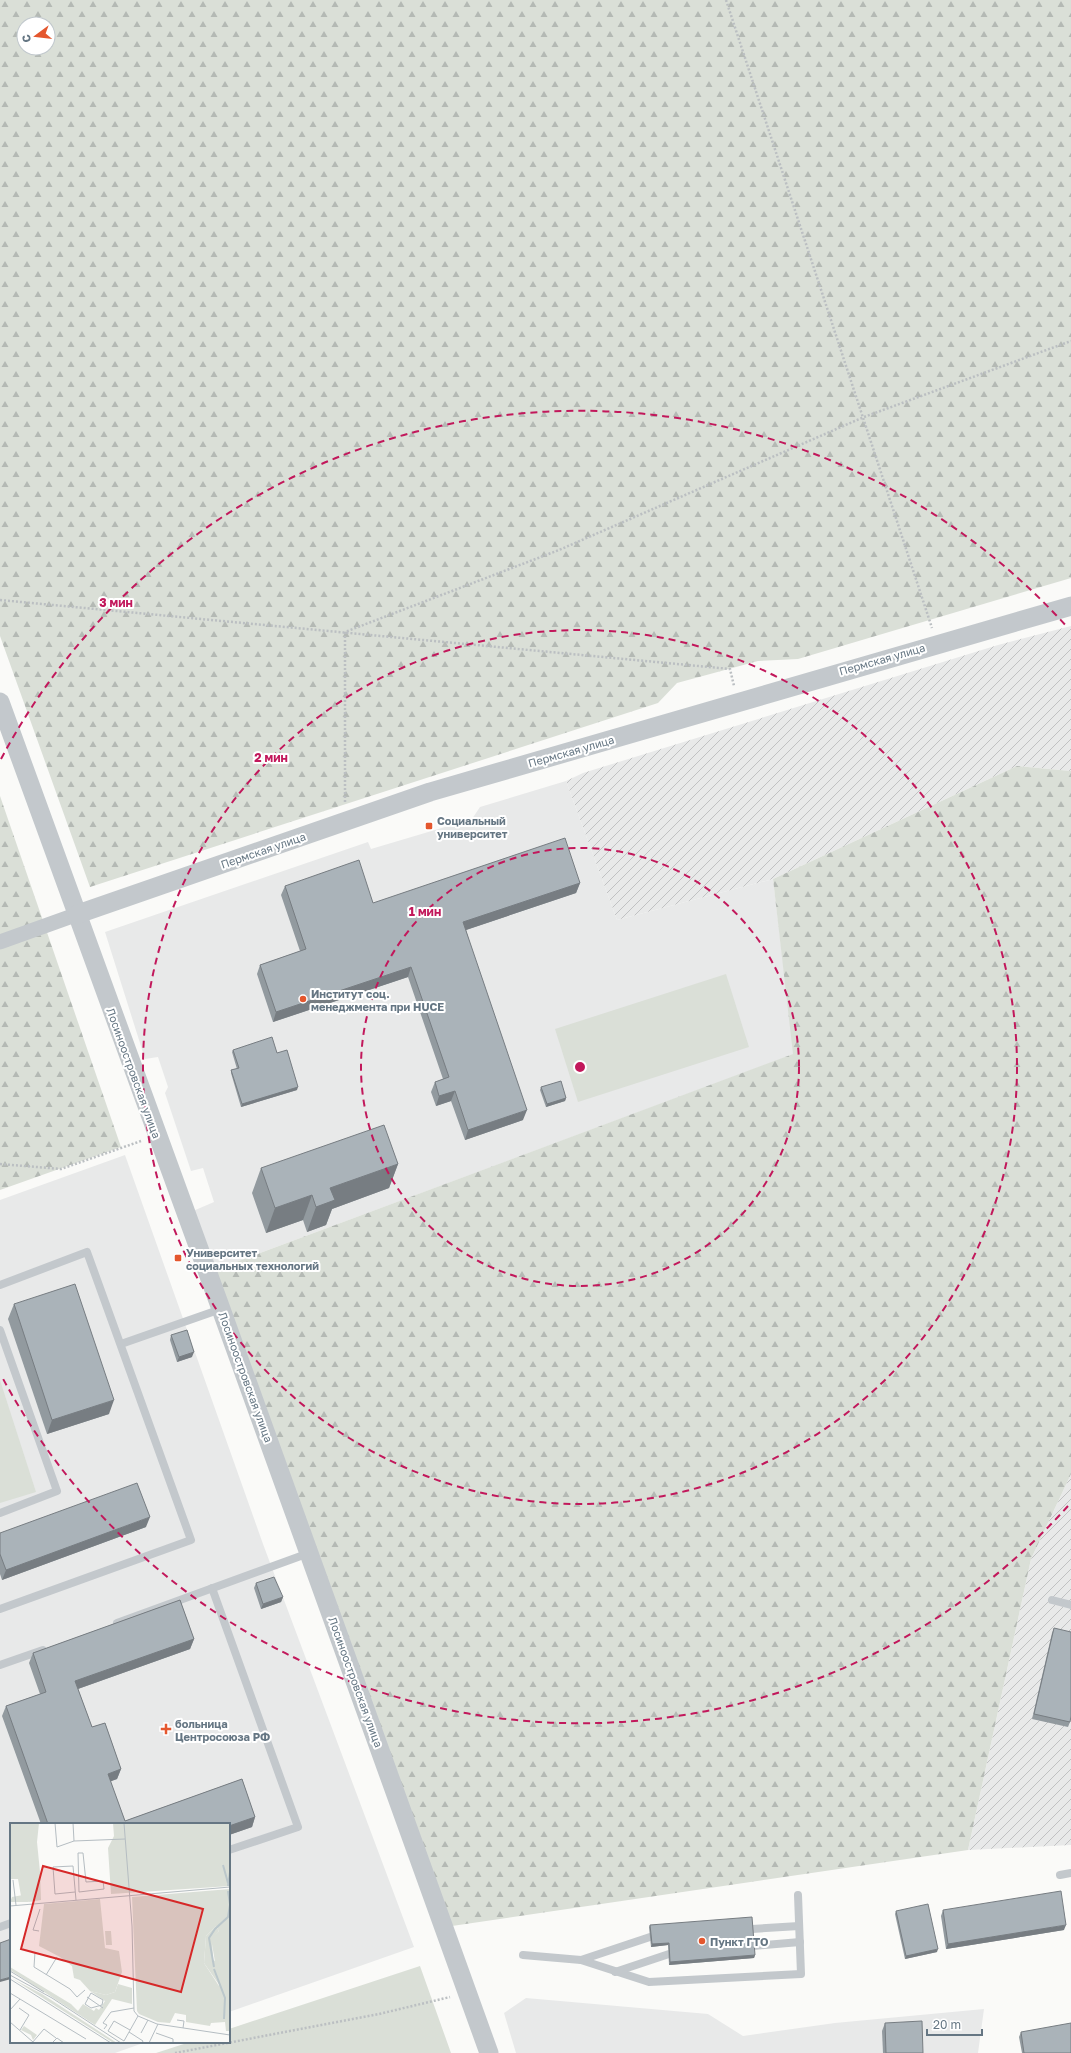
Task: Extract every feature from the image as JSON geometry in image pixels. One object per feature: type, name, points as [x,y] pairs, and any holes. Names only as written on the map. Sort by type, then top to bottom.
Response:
[{"type":"street","name":"Пермская улица","points":[[78,914],[437,790],[1071,606]]},
{"type":"street","name":"Лосиноостровская улица","points":[[0,702],[221,1309],[489,2053]]},
{"type":"street","points":[[0,942],[78,914]]},
{"type":"lane","points":[[0,1285],[87,1252],[191,1540],[0,1609]]},
{"type":"lane","points":[[121,1344],[221,1309]]},
{"type":"lane","points":[[0,1330],[57,1491],[0,1513]]},
{"type":"lane","points":[[109,1626],[309,1553]]},
{"type":"lane","points":[[212,1588],[298,1827],[230,1850]]},
{"type":"lane","points":[[1052,1600],[1071,1605]]},
{"type":"lane","points":[[0,1665],[50,1647]]},
{"type":"lane","points":[[1060,1874],[1071,1873]]},
{"type":"lane","points":[[523,1955],[581,1960],[649,1982],[801,1974],[798,1895]]},
{"type":"lane","points":[[0,1927],[10,1923]]},
{"type":"lane","points":[[752,1929],[799,1926]]},
{"type":"lane","points":[[581,1960],[650,1937]]},
{"type":"lane","points":[[754,1946],[800,1942]]},
{"type":"lane","points":[[615,1972],[669,1954]]},
{"type":"path","points":[[726,0],[864,417],[933,630],[936,644]]},
{"type":"path","points":[[345,632],[559,550],[864,417],[1071,341]]},
{"type":"path","points":[[0,600],[730,669],[738,702]]},
{"type":"path","points":[[345,632],[345,822]]},
{"type":"path","points":[[0,1164],[61,1169],[157,1136]]},
{"type":"path","points":[[230,2042],[379,2014],[468,1993]]},
{"type":"path","points":[[175,2053],[227,2043]]},
{"type":"shaded area","points":[[1071,626],[1071,771],[1017,766],[773,879],[617,920],[566,781],[583,773],[998,645]]},
{"type":"shaded area","points":[[566,781],[617,920],[773,879],[794,1054],[212,1271],[193,1211],[214,1202],[203,1168],[191,1171],[165,1093],[168,1087],[158,1057],[145,1059],[105,932],[368,842],[371,849],[472,819],[480,807]]},
{"type":"shaded area","points":[[125,1155],[263,1544],[414,1947],[230,2012],[230,1823],[10,1823],[10,2043],[143,2043],[115,2053],[0,2053],[0,1200]]},
{"type":"shaded area","points":[[1071,1474],[1071,1845],[968,1850],[1031,1559]]},
{"type":"shaded area","points":[[526,1998],[708,2014],[743,2036],[835,2023],[984,2009],[978,2053],[516,2053],[504,2013]]},
{"type":"green space","points":[[0,0],[1071,0],[1071,578],[798,659],[758,661],[677,683],[658,703],[90,887],[0,636]]},
{"type":"green space","points":[[1017,766],[1071,771],[1071,1474],[1031,1559],[968,1850],[452,1926],[212,1271],[793,1054],[773,879]]},
{"type":"green space","points":[[0,796],[121,1147],[0,1190]]},
{"type":"green space","points":[[726,974],[749,1047],[578,1102],[555,1029]]},
{"type":"green space","points":[[0,1380],[36,1492],[0,1503]]},
{"type":"green space","points":[[420,1966],[451,2053],[156,2053],[187,2043],[230,2043],[230,2029]]},
{"type":"building","name":"Институт соц. менеджмента при HUCE","points":[[565,838],[580,883],[463,922],[527,1110],[468,1130],[455,1091],[439,1096],[435,1082],[449,1077],[411,967],[276,1012],[260,965],[306,949],[285,886],[359,860],[373,903]]},
{"type":"building","points":[[272,1037],[277,1053],[287,1050],[298,1087],[242,1104],[231,1070],[239,1068],[233,1050]]},
{"type":"building","points":[[561,1081],[566,1098],[547,1104],[541,1087]]},
{"type":"building","points":[[384,1125],[398,1164],[330,1188],[335,1200],[316,1207],[312,1195],[275,1208],[261,1168]]},
{"type":"building","points":[[75,1284],[114,1400],[52,1420],[14,1304]]},
{"type":"building","points":[[187,1330],[194,1352],[179,1357],[171,1335]]},
{"type":"building","points":[[137,1483],[150,1517],[6,1570],[0,1554],[0,1533]]},
{"type":"building","points":[[274,1577],[283,1597],[263,1604],[256,1583]]},
{"type":"building","points":[[180,1600],[194,1639],[75,1681],[92,1727],[105,1723],[121,1769],[108,1774],[125,1821],[242,1779],[255,1817],[230,1826],[230,1823],[48,1823],[6,1706],[46,1692],[33,1653]]},
{"type":"building","points":[[1054,1628],[1071,1632],[1070,1722],[1034,1714]]},
{"type":"building","points":[[1061,1891],[1066,1925],[948,1944],[943,1910]]},
{"type":"building","points":[[928,1904],[938,1949],[906,1956],[896,1911]]},
{"type":"building","name":"Пункт ГТО","points":[[752,1917],[755,1955],[670,1962],[669,1943],[652,1944],[650,1925]]},
{"type":"building","points":[[10,1939],[10,1977],[0,1980],[0,1943]]},
{"type":"building","points":[[922,2021],[923,2053],[886,2053],[885,2023]]},
{"type":"building","points":[[1071,2023],[1071,2053],[1024,2053],[1021,2032]]},
{"type":"place","name":"Социальный университет","points":[[429,826]]},
{"type":"place","name":"Институт соц. менеджмента при HUCE","points":[[303,999]]},
{"type":"place","name":"Университет социальных технологий","points":[[178,1258]]},
{"type":"place","name":"больница Центросоюза РФ","points":[[166,1729]]},
{"type":"place","name":"Пункт ГТО","points":[[702,1941]]}]
